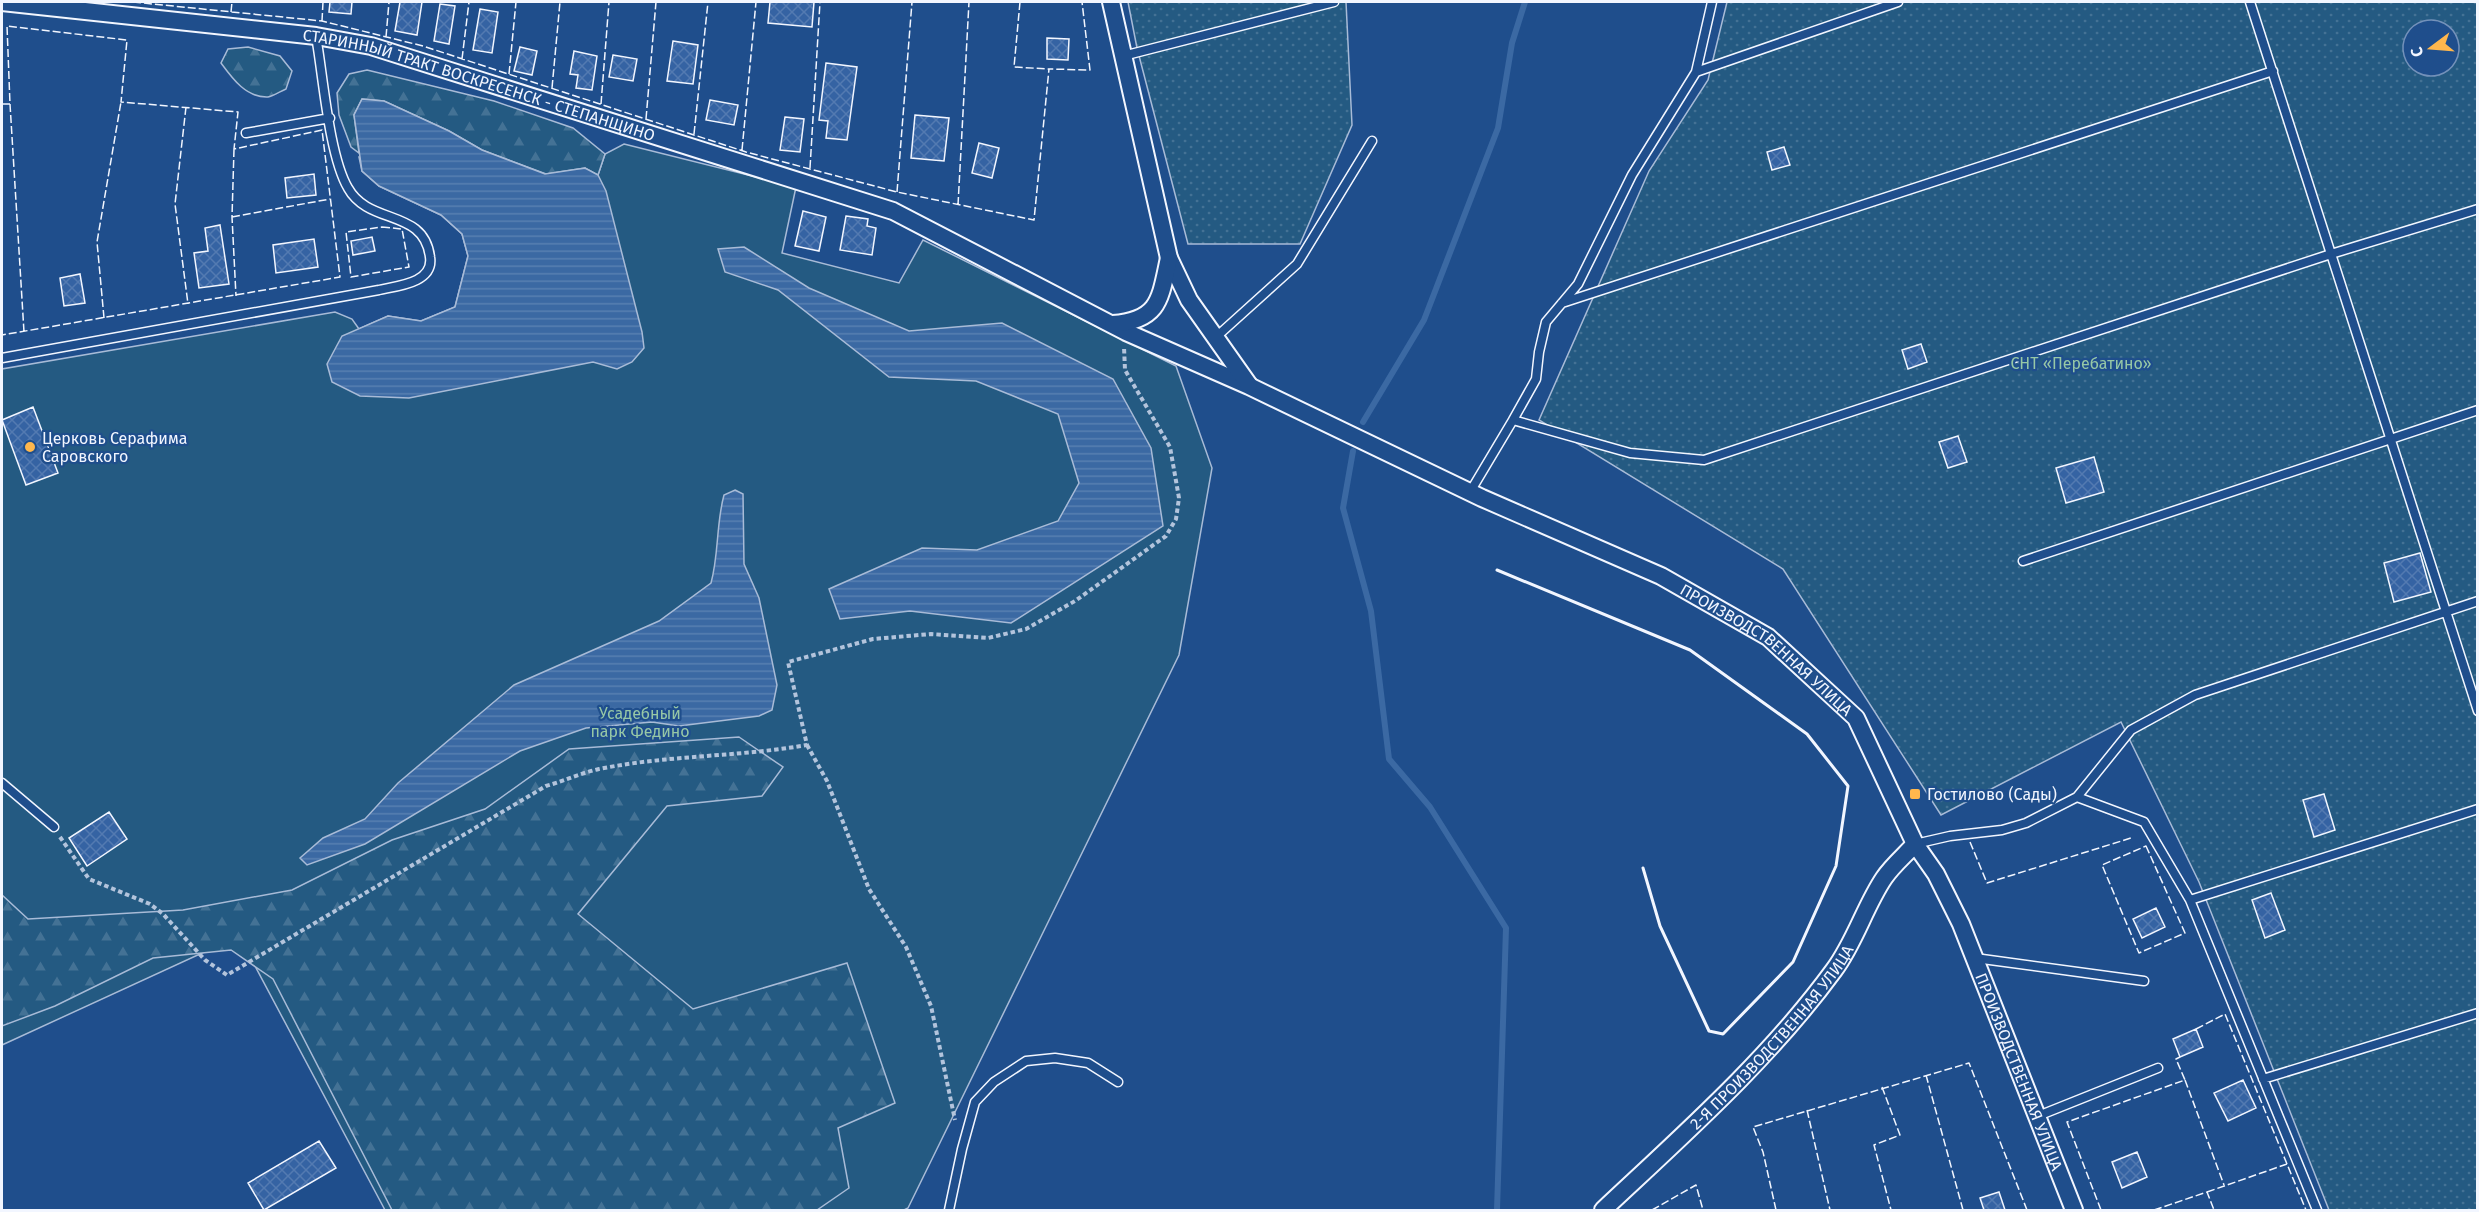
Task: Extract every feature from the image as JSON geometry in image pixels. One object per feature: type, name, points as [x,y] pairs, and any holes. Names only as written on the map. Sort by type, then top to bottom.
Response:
[{"type":"street","points":[[1111,2],[1169,258],[1188,300],[1249,386]]},
{"type":"street","name":"СТАРИННЫЙ ТРАКТ ВОСКРЕСЕНСК - СТЕПАНЩИНО","points":[[2,3],[316,36],[372,46],[893,211],[1110,324]]},
{"type":"street","points":[[1110,324],[1134,322],[1149,314],[1161,296],[1169,258]]},
{"type":"street","name":"ПРОИЗВОДСТВЕННАЯ УЛИЦА","points":[[1110,324],[1249,386],[1470,492],[1661,576],[1768,638],[1856,718],[1915,844],[1936,874],[1975,958],[2074,1210]]},
{"type":"street","name":"2-Я ПРОИЗВОДСТВЕННАЯ УЛИЦА","points":[[1604,1210],[1723,1094],[1795,1019],[1835,969],[1884,878],[1915,844]]},
{"type":"lane","points":[[1123,56],[1334,2]]},
{"type":"lane","points":[[1470,492],[1536,379],[1546,322],[1578,284],[1632,175],[1696,72],[1712,2]]},
{"type":"lane","points":[[1696,72],[1898,2]]},
{"type":"lane","points":[[2250,2],[2478,711]]},
{"type":"lane","points":[[2,358],[415,282],[428,271],[431,261],[428,242],[420,230],[378,213],[357,200],[347,187],[335,151],[316,36]]},
{"type":"lane","points":[[1562,303],[2272,71]]},
{"type":"lane","points":[[246,133],[330,118]]},
{"type":"lane","points":[[1215,338],[1297,264],[1372,141]]},
{"type":"lane","points":[[1513,420],[1630,453],[1704,460],[2331,254],[2478,209]]},
{"type":"lane","points":[[2023,561],[2478,410]]},
{"type":"lane","points":[[1915,844],[2026,823],[2077,797],[2131,730],[2195,695],[2478,601]]},
{"type":"lane","points":[[2,783],[54,827]]},
{"type":"lane","points":[[2077,797],[2144,822],[2190,900],[2317,1210]]},
{"type":"lane","points":[[2190,900],[2478,809]]},
{"type":"lane","points":[[1975,958],[2144,981]]},
{"type":"lane","points":[[2263,1079],[2478,1013]]},
{"type":"lane","points":[[949,1210],[975,1102],[994,1082],[1026,1061],[1055,1058],[1088,1063],[1118,1082]]},
{"type":"lane","points":[[2038,1116],[2158,1068]]},
{"type":"path","points":[[962,1149],[931,1006],[906,947],[869,889],[827,781],[807,745],[788,662],[873,639],[931,634],[988,638],[1026,629],[1075,601],[1166,536],[1176,519],[1179,498],[1170,447],[1125,370],[1123,354],[1126,332]]},
{"type":"path","points":[[54,827],[89,879],[150,904],[163,914],[205,960],[227,975],[546,786],[597,770],[638,763],[770,751],[807,745]]},
{"type":"green space","points":[[1128,2],[1346,2],[1352,125],[1300,244],[1188,244],[1137,48]]},
{"type":"green space","name":"СНТ «Перебатино»","points":[[1727,2],[2477,2],[2477,1210],[2329,1210],[2199,882],[2121,722],[1941,815],[1783,569],[1539,420],[1649,171],[1708,80]]},
{"type":"green space","points":[[248,47],[280,56],[292,71],[286,89],[268,97],[260,96],[246,91],[235,81],[221,63],[228,49]]},
{"type":"green space","points":[[367,70],[494,101],[573,128],[605,154],[598,175],[585,168],[546,174],[482,150],[449,131],[384,101],[362,99],[354,115],[359,153],[351,147],[339,115],[337,93],[349,74]]},
{"type":"green space","name":"Усадебный парк Федино","points":[[624,144],[796,187],[782,253],[899,283],[923,240],[1176,366],[1212,468],[1179,655],[908,1208],[904,1210],[385,1210],[239,936],[2,1045],[2,369],[335,312],[352,319],[359,329],[388,316],[421,321],[455,307],[468,256],[462,234],[441,215],[379,186],[362,171],[359,157],[598,175],[605,154]]},
{"type":"green space","points":[[739,737],[783,767],[762,796],[667,806],[578,914],[693,1009],[847,963],[895,1103],[838,1128],[849,1188],[817,1210],[392,1210],[273,979],[231,950],[153,958],[55,1006],[2,1026],[2,895],[28,919],[183,910],[292,890],[392,840],[485,809],[569,749]]},
{"type":"shaded area","points":[[362,99],[384,101],[449,131],[482,150],[545,174],[585,168],[598,175],[606,191],[642,332],[644,348],[632,362],[617,369],[593,362],[409,398],[360,396],[332,382],[327,364],[342,336],[388,316],[421,321],[455,307],[468,256],[462,234],[441,215],[379,186],[362,171],[354,115]]},
{"type":"shaded area","points":[[744,247],[809,288],[909,331],[1002,323],[1113,379],[1151,448],[1163,526],[1011,623],[910,611],[840,619],[829,589],[922,548],[977,550],[1058,521],[1079,483],[1058,414],[976,381],[889,377],[778,290],[725,272],[718,249]]},
{"type":"shaded area","points":[[735,490],[743,494],[744,564],[759,598],[777,685],[772,710],[759,716],[679,726],[652,722],[586,728],[520,751],[365,844],[307,865],[300,858],[323,838],[365,819],[398,783],[514,685],[659,621],[711,583],[724,495]]},
{"type":"building","points":[[330,2],[352,2],[351,14],[329,12]]},
{"type":"building","points":[[400,2],[422,2],[417,35],[395,31]]},
{"type":"building","points":[[770,2],[814,2],[812,27],[768,23]]},
{"type":"building","points":[[440,4],[455,6],[449,44],[434,41]]},
{"type":"building","points":[[480,9],[498,12],[492,53],[473,50]]},
{"type":"building","points":[[1047,38],[1069,39],[1068,60],[1047,59]]},
{"type":"building","points":[[673,41],[698,45],[693,84],[667,81]]},
{"type":"building","points":[[520,47],[537,51],[532,75],[514,71]]},
{"type":"building","points":[[574,51],[597,56],[592,90],[576,88],[578,75],[570,74]]},
{"type":"building","points":[[613,55],[637,59],[633,81],[609,77]]},
{"type":"building","points":[[826,63],[857,67],[847,140],[826,138],[828,121],[819,120]]},
{"type":"building","points":[[710,100],[738,105],[734,125],[706,120]]},
{"type":"building","points":[[915,115],[949,118],[944,161],[911,158]]},
{"type":"building","points":[[785,117],[804,119],[800,152],[780,150]]},
{"type":"building","points":[[979,143],[999,148],[992,178],[972,173]]},
{"type":"building","points":[[1784,147],[1790,165],[1772,170],[1767,152]]},
{"type":"building","points":[[314,174],[316,195],[287,198],[285,178]]},
{"type":"building","points":[[803,211],[826,217],[819,251],[795,246]]},
{"type":"building","points":[[846,216],[868,219],[867,226],[876,228],[872,255],[840,250]]},
{"type":"building","points":[[220,225],[229,284],[199,288],[194,253],[208,251],[205,228]]},
{"type":"building","points":[[372,237],[375,251],[353,255],[351,241]]},
{"type":"building","points":[[314,239],[318,267],[276,273],[273,245]]},
{"type":"building","points":[[80,274],[85,303],[64,306],[60,278]]},
{"type":"building","points":[[1921,344],[1927,362],[1908,369],[1902,350]]},
{"type":"building","name":"Церковь Серафима Саровского","points":[[33,407],[58,473],[26,485],[2,420]]},
{"type":"building","points":[[1958,436],[1967,462],[1948,468],[1939,442]]},
{"type":"building","points":[[2094,457],[2104,492],[2066,503],[2056,468]]},
{"type":"building","points":[[2420,553],[2431,592],[2394,602],[2384,563]]},
{"type":"building","points":[[2324,794],[2335,830],[2314,837],[2303,800]]},
{"type":"building","points":[[109,812],[127,839],[87,866],[69,838]]},
{"type":"building","points":[[2271,893],[2285,930],[2265,938],[2252,900]]},
{"type":"building","points":[[2156,908],[2165,927],[2142,938],[2133,919]]},
{"type":"building","points":[[2196,1029],[2203,1047],[2180,1057],[2173,1039]]},
{"type":"building","points":[[2243,1080],[2256,1108],[2228,1121],[2214,1093]]},
{"type":"building","points":[[319,1141],[336,1168],[264,1210],[248,1183]]},
{"type":"building","points":[[2137,1152],[2147,1177],[2122,1188],[2112,1162]]},
{"type":"building","points":[[1999,1192],[2005,1210],[1984,1210],[1980,1198]]},
{"type":"waterway","points":[[1363,422],[1424,320],[1498,128],[1512,43],[1525,2]]},
{"type":"waterway","points":[[1353,451],[1343,508],[1371,611],[1389,759],[1430,807],[1506,928],[1497,1210]]},
{"type":"fence","points":[[133,2],[322,21],[423,46],[746,152],[897,192],[1034,220],[1049,69],[1090,70],[1082,2]]},
{"type":"fence","points":[[231,12],[232,2]]},
{"type":"fence","points":[[322,21],[323,2]]},
{"type":"fence","points":[[386,37],[389,2]]},
{"type":"fence","points":[[462,59],[469,2]]},
{"type":"fence","points":[[509,74],[516,2]]},
{"type":"fence","points":[[552,88],[560,2]]},
{"type":"fence","points":[[601,104],[609,2]]},
{"type":"fence","points":[[646,119],[656,2]]},
{"type":"fence","points":[[694,134],[708,2]]},
{"type":"fence","points":[[742,150],[756,2]]},
{"type":"fence","points":[[810,168],[820,2]]},
{"type":"fence","points":[[897,192],[912,2]]},
{"type":"fence","points":[[958,205],[969,2]]},
{"type":"fence","points":[[1020,2],[1014,67],[1049,69]]},
{"type":"fence","points":[[2,104],[10,104],[7,26],[127,40],[121,102],[238,112],[234,149],[322,130],[340,277],[2,335]]},
{"type":"fence","points":[[104,318],[97,242],[121,102]]},
{"type":"fence","points":[[10,104],[24,332]]},
{"type":"fence","points":[[186,107],[175,204],[188,304]]},
{"type":"fence","points":[[234,149],[232,217],[236,296]]},
{"type":"fence","points":[[232,217],[330,199]]},
{"type":"fence","points":[[382,227],[402,229],[409,267],[351,277],[346,232],[382,227]]},
{"type":"fence","points":[[1970,842],[1987,883],[2131,838]]},
{"type":"fence","points":[[2146,846],[2185,933],[2139,953],[2102,865],[2146,846]]},
{"type":"fence","points":[[2196,1029],[2225,1014],[2306,1210]]},
{"type":"fence","points":[[2101,1210],[2067,1122],[2185,1080],[2176,1059],[2180,1057]]},
{"type":"fence","points":[[1776,1210],[1763,1152],[1753,1127],[1969,1063],[2027,1210]]},
{"type":"fence","points":[[1926,1075],[1963,1210]]},
{"type":"fence","points":[[2185,1080],[2224,1185]]},
{"type":"fence","points":[[1882,1087],[1900,1135],[1874,1145],[1891,1210]]},
{"type":"fence","points":[[1807,1110],[1830,1210]]},
{"type":"fence","points":[[2207,1192],[2287,1164]]},
{"type":"fence","points":[[1652,1210],[1696,1185],[1703,1210]]},
{"type":"fence","points":[[2154,1210],[2207,1192],[2214,1210]]},
{"type":"wall","points":[[1497,570],[1690,650],[1807,734],[1848,786],[1836,866],[1793,962],[1723,1034],[1709,1031],[1660,926],[1643,868]]},
{"type":"place","name":"Церковь Серафима Саровского","points":[[30,447]]},
{"type":"place","name":"Гостилово (Сады)","points":[[1915,794]]}]
